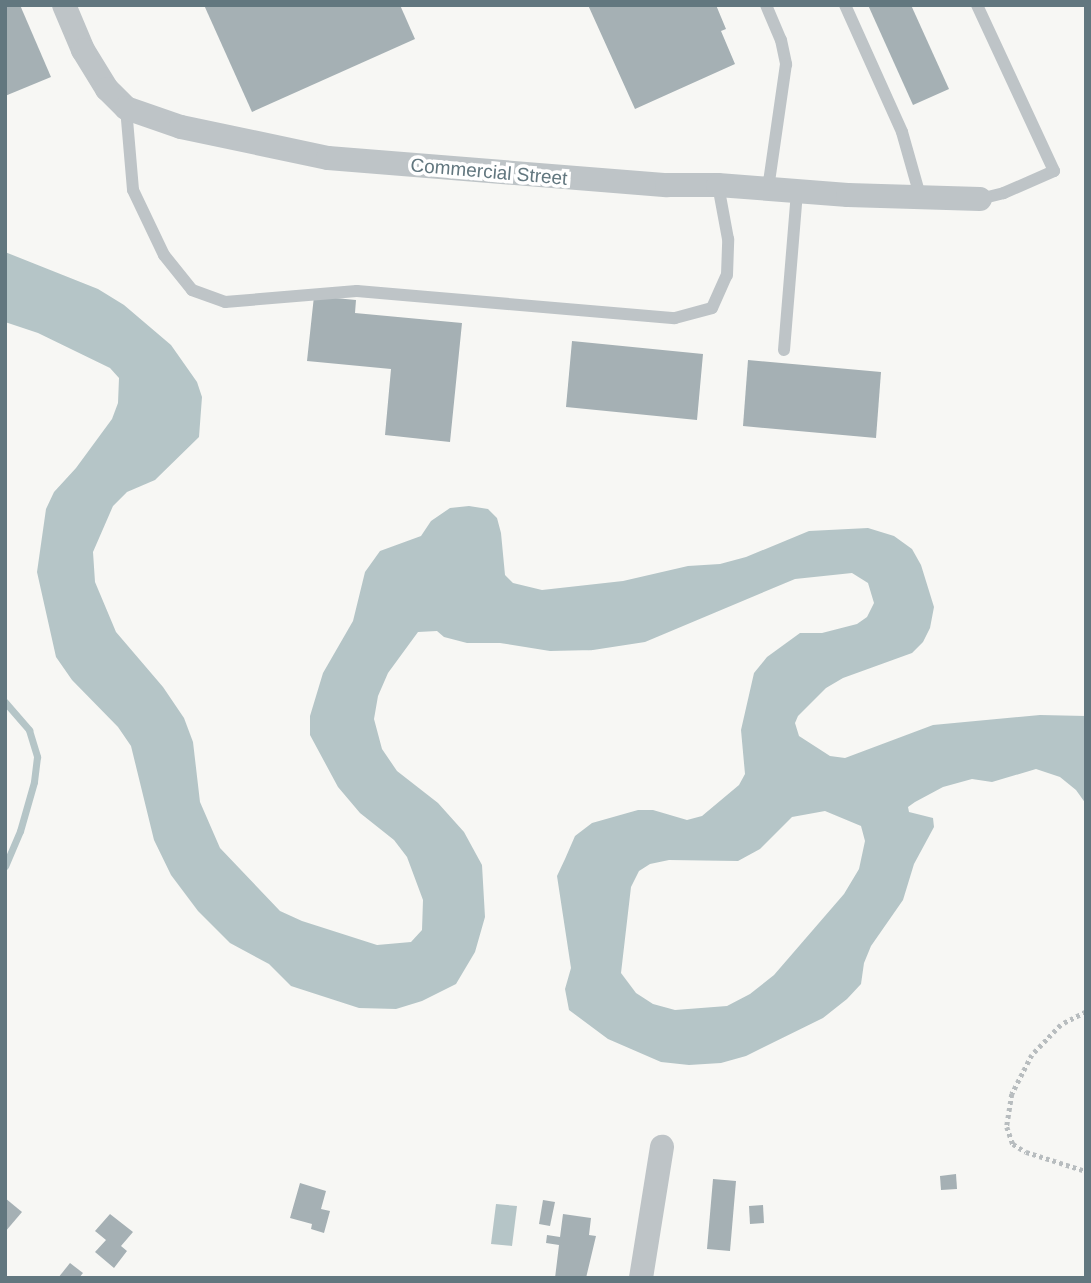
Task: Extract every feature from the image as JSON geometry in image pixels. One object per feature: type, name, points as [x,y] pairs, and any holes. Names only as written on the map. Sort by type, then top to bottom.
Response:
[{"type":"street","name":"Commercial Street","points":[[64,5],[83,50],[107,89],[126,108],[181,127],[328,158],[667,186],[718,185],[921,199],[979,199]]},
{"type":"street","points":[[641,1278],[662,1147]]},
{"type":"lane","points":[[766,5],[781,40],[786,73],[768,189]]},
{"type":"lane","points":[[845,5],[902,132],[921,199]]},
{"type":"lane","points":[[977,5],[1054,171],[1004,193],[979,199]]},
{"type":"lane","points":[[126,108],[133,190],[164,255],[192,290],[225,302],[357,291],[675,318],[712,308],[727,275],[728,239],[718,185]]},
{"type":"lane","points":[[784,350],[797,192]]},
{"type":"path","points":[[1086,1012],[1061,1024],[1032,1055],[1012,1094],[1007,1127],[1013,1144],[1026,1152],[1086,1171]]},
{"type":"shaded area","points":[[5,252],[98,289],[124,305],[171,345],[197,382],[202,397],[199,437],[155,480],[127,492],[113,506],[93,552],[95,582],[116,632],[163,687],[184,718],[193,742],[200,802],[220,848],[280,911],[302,921],[377,945],[411,942],[422,930],[423,900],[407,857],[394,840],[360,813],[338,787],[310,735],[310,716],[323,673],[353,621],[365,572],[380,551],[421,536],[431,521],[450,508],[469,506],[488,509],[497,518],[501,533],[505,575],[513,583],[542,590],[623,581],[688,566],[720,564],[746,557],[809,531],[868,528],[894,536],[912,549],[921,565],[934,607],[930,628],[923,642],[912,653],[843,678],[826,688],[798,716],[795,723],[799,736],[830,756],[845,758],[933,725],[1040,715],[1086,716],[1086,804],[1076,790],[1060,777],[1036,769],[992,782],[972,779],[943,787],[915,802],[908,807],[909,812],[933,818],[934,827],[914,864],[903,900],[871,946],[864,963],[861,984],[847,999],[823,1018],[746,1056],[721,1063],[689,1065],[661,1062],[608,1039],[569,1010],[565,989],[571,968],[557,876],[575,836],[592,823],[638,810],[653,810],[687,820],[702,816],[739,785],[745,774],[741,730],[754,673],[767,657],[800,633],[822,633],[857,624],[867,617],[874,603],[868,583],[852,573],[795,579],[645,642],[593,650],[550,651],[500,643],[467,643],[444,637],[437,631],[418,632],[388,673],[378,696],[374,719],[382,749],[397,771],[438,803],[464,832],[482,865],[485,917],[475,952],[456,984],[422,1001],[396,1009],[359,1008],[291,986],[269,964],[230,943],[198,911],[171,875],[154,840],[131,746],[118,727],[72,680],[56,657],[37,572],[46,509],[54,492],[76,468],[112,419],[118,403],[119,378],[110,368],[38,333],[5,322]],"holes":[[[825,811],[861,826],[865,841],[859,869],[844,894],[774,975],[750,994],[727,1006],[675,1010],[653,1004],[636,993],[621,973],[631,887],[639,871],[650,864],[669,860],[738,861],[760,849],[792,817]]]},
{"type":"shaded area","points":[[496,1204],[517,1206],[512,1246],[491,1244]]},
{"type":"building","points":[[5,5],[20,5],[51,77],[5,96]]},
{"type":"building","points":[[204,5],[400,5],[415,39],[252,112]]},
{"type":"building","points":[[588,5],[716,5],[726,29],[721,31],[735,64],[635,109]]},
{"type":"building","points":[[868,5],[911,5],[949,89],[913,105]]},
{"type":"building","points":[[314,296],[356,300],[355,313],[462,323],[450,442],[385,435],[391,369],[307,361]]},
{"type":"building","points":[[572,341],[703,354],[697,420],[566,407]]},
{"type":"building","points":[[748,360],[881,372],[876,438],[743,426]]},
{"type":"building","points":[[956,1174],[957,1189],[941,1190],[940,1176]]},
{"type":"building","points":[[713,1179],[736,1181],[730,1251],[707,1249]]},
{"type":"building","points":[[300,1183],[326,1191],[321,1209],[330,1211],[324,1233],[311,1229],[312,1224],[290,1218]]},
{"type":"building","points":[[5,1198],[22,1212],[5,1232]]},
{"type":"building","points":[[543,1200],[555,1202],[550,1226],[539,1224]]},
{"type":"building","points":[[763,1205],[764,1223],[750,1224],[749,1206]]},
{"type":"building","points":[[110,1214],[133,1232],[121,1246],[127,1251],[114,1268],[95,1252],[106,1240],[95,1231]]},
{"type":"building","points":[[563,1214],[591,1218],[589,1235],[596,1236],[586,1278],[555,1278],[559,1245],[546,1243],[547,1235],[560,1237]]},
{"type":"building","points":[[70,1263],[83,1273],[79,1278],[58,1278]]},
{"type":"waterway","points":[[5,702],[29,730],[37,757],[34,782],[20,831],[5,866]]}]
